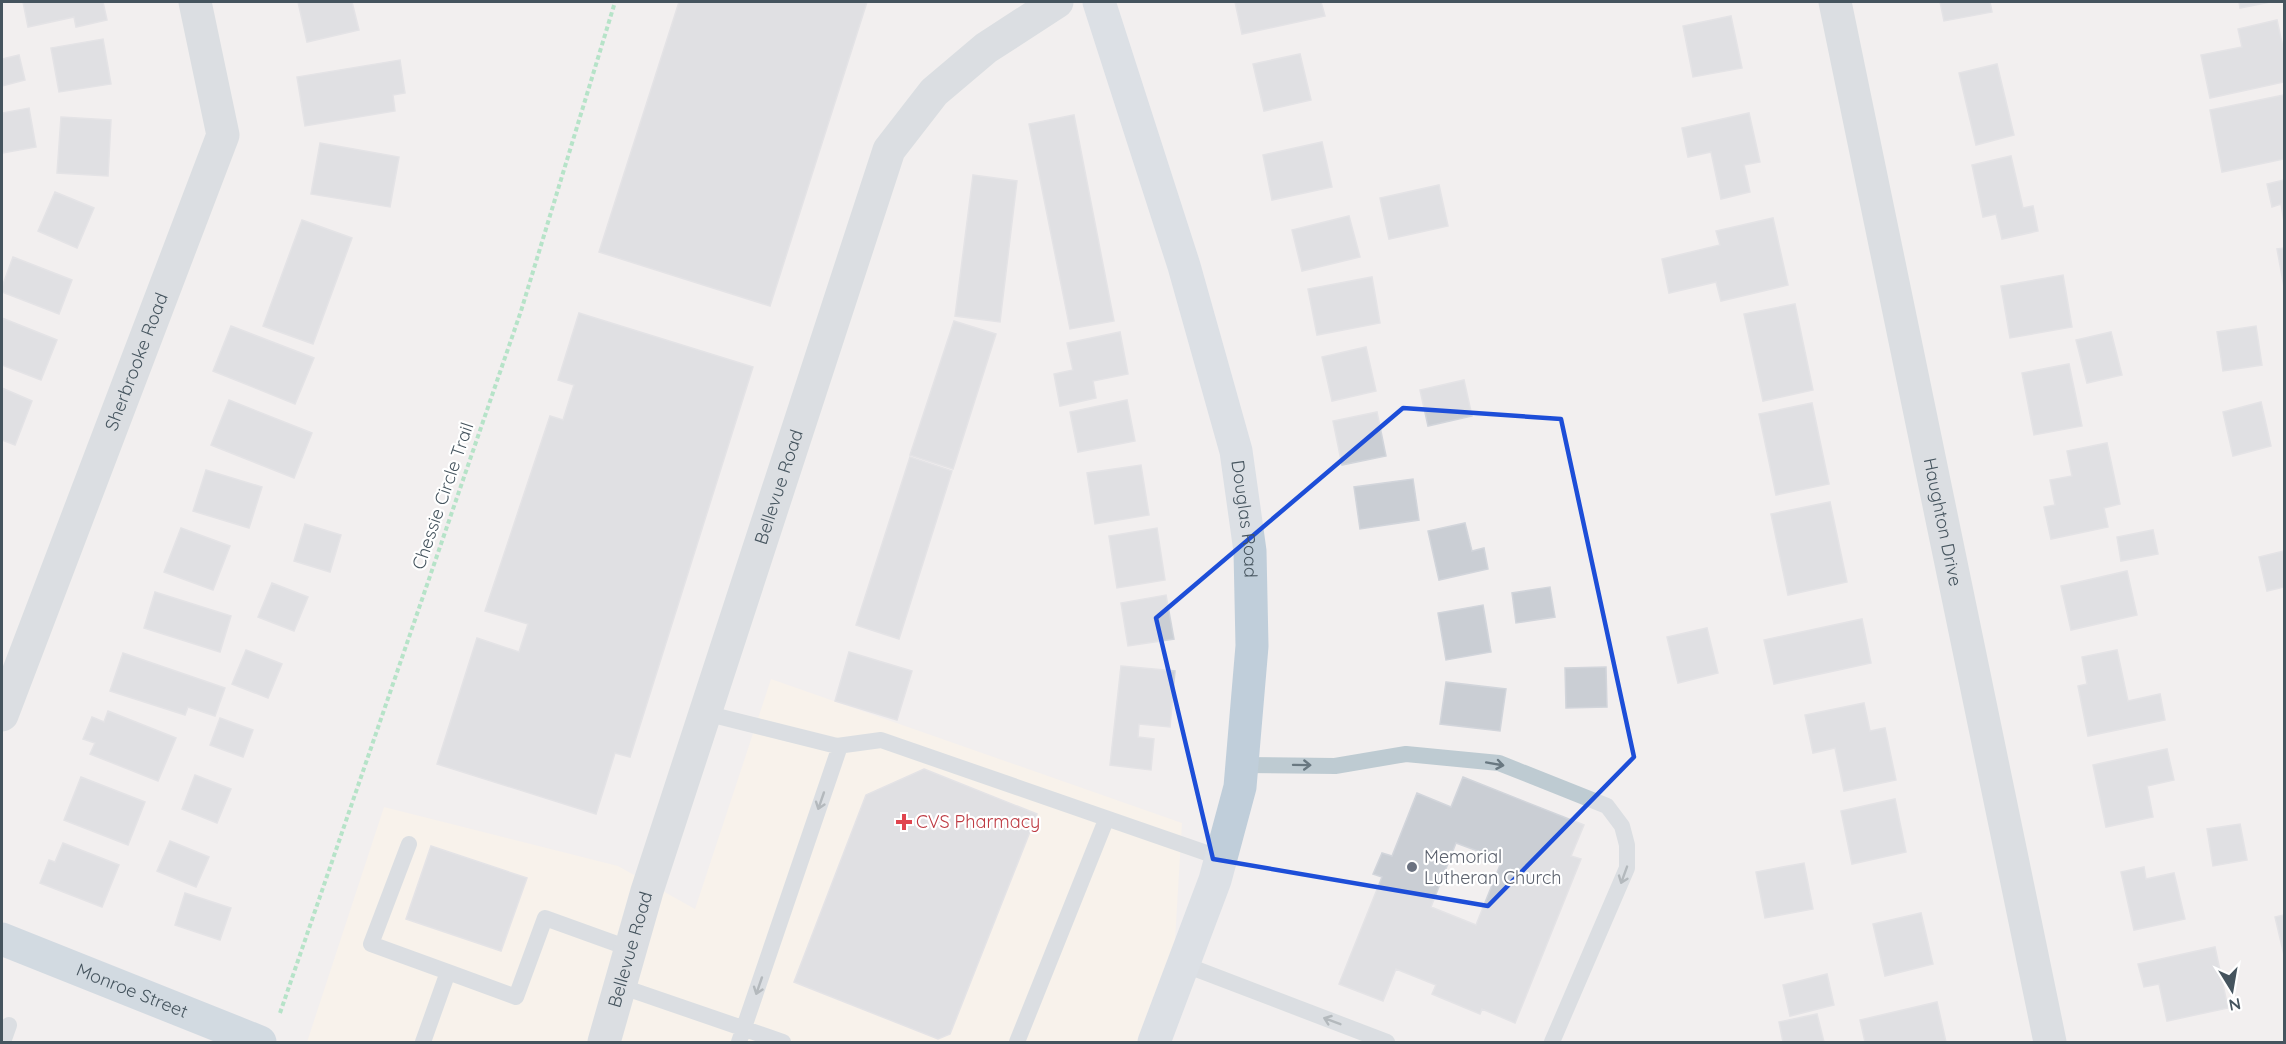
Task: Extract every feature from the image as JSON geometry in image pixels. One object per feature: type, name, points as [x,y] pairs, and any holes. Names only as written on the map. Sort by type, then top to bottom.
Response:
[{"type":"main road","name":"Monroe Street","points":[[2,939],[260,1042]]},
{"type":"street","name":"Sherbrooke Road","points":[[2,715],[223,135],[195,2]]},
{"type":"street","name":"Bellevue Road","points":[[604,1042],[647,891],[889,150],[934,93],[986,48],[1057,2]]},
{"type":"street","name":"Douglas Road","points":[[1099,2],[1184,266],[1236,451],[1244,500],[1250,575],[1252,646],[1243,765],[1232,822],[1154,1042]]},
{"type":"street","name":"Haughton Drive","points":[[1835,2],[2050,1042]]},
{"type":"lane","points":[[705,713],[840,746],[881,740],[1106,820],[1221,858]]},
{"type":"lane","points":[[742,1035],[840,746]]},
{"type":"lane","points":[[1243,765],[1335,766],[1406,754],[1499,763],[1607,806],[1622,826],[1627,845],[1627,868],[1552,1042]]},
{"type":"lane","points":[[1017,1042],[1106,820]]},
{"type":"lane","points":[[410,844],[372,944],[516,997],[544,918],[631,949]]},
{"type":"lane","points":[[1183,964],[1387,1042]]},
{"type":"lane","points":[[423,1042],[448,972]]},
{"type":"lane","points":[[620,986],[742,1035],[783,1042]]},
{"type":"lane","points":[[3,1042],[9,1024]]},
{"type":"path","name":"Chessie Circle Trail","points":[[286,995],[521,311],[615,2]]},
{"type":"highlighted area","points":[[1403,408],[1561,419],[1634,757],[1488,906],[1213,859],[1156,618]]},
{"type":"shaded area","points":[[771,679],[1182,823],[1169,1042],[307,1042],[384,807],[618,866],[695,909]]},
{"type":"building","points":[[23,2],[103,2],[107,20],[76,27],[74,17],[28,27]]},
{"type":"building","points":[[298,2],[352,2],[359,30],[307,42]]},
{"type":"building","points":[[679,2],[867,2],[770,306],[599,252]]},
{"type":"building","points":[[1235,2],[1321,2],[1325,16],[1242,34]]},
{"type":"building","points":[[1940,2],[1990,2],[1992,12],[1944,21]]},
{"type":"building","points":[[2239,2],[2270,2],[2240,8]]},
{"type":"building","points":[[1731,16],[1742,68],[1693,77],[1683,26]]},
{"type":"building","points":[[2277,20],[2284,52],[2284,82],[2210,98],[2201,55],[2242,47],[2238,29]]},
{"type":"building","points":[[103,39],[111,84],[59,92],[51,48]]},
{"type":"building","points":[[1300,54],[1311,100],[1264,111],[1253,64]]},
{"type":"building","points":[[19,55],[25,80],[2,86],[2,59]]},
{"type":"building","points":[[400,60],[405,93],[393,95],[395,111],[305,126],[297,77]]},
{"type":"building","points":[[1997,64],[2014,135],[1976,145],[1959,73]]},
{"type":"building","points":[[2284,95],[2284,159],[2222,172],[2210,110]]},
{"type":"building","points":[[29,108],[36,147],[2,153],[2,113]]},
{"type":"building","points":[[1749,113],[1760,162],[1744,165],[1750,192],[1721,199],[1711,152],[1688,157],[1682,128]]},
{"type":"building","points":[[1074,115],[1114,321],[1070,329],[1029,124]]},
{"type":"building","points":[[61,117],[111,120],[108,176],[57,173]]},
{"type":"building","points":[[1322,142],[1332,187],[1272,200],[1263,155]]},
{"type":"building","points":[[320,143],[399,157],[390,207],[311,194]]},
{"type":"building","points":[[2011,156],[2023,208],[2033,206],[2038,231],[2002,239],[1996,214],[1983,217],[1972,165]]},
{"type":"building","points":[[973,175],[1017,181],[1000,322],[955,316]]},
{"type":"building","points":[[2284,180],[2284,222],[2281,204],[2272,207],[2267,184]]},
{"type":"building","points":[[1439,185],[1448,226],[1389,239],[1380,198]]},
{"type":"building","points":[[55,192],[94,208],[77,248],[38,231]]},
{"type":"building","points":[[1349,216],[1360,257],[1302,271],[1292,230]]},
{"type":"building","points":[[1773,218],[1788,285],[1721,301],[1716,282],[1669,293],[1662,259],[1720,245],[1716,231]]},
{"type":"building","points":[[302,220],[352,238],[313,344],[263,326]]},
{"type":"building","points":[[2284,248],[2284,287],[2277,249]]},
{"type":"building","points":[[13,257],[72,280],[59,314],[2,292]]},
{"type":"building","points":[[2063,275],[2072,327],[2010,338],[2001,286]]},
{"type":"building","points":[[1372,277],[1380,323],[1317,335],[1308,289]]},
{"type":"building","points":[[1795,304],[1813,390],[1763,401],[1744,314]]},
{"type":"building","points":[[579,313],[753,367],[630,757],[615,753],[596,814],[437,764],[477,638],[519,652],[528,624],[485,611],[550,416],[563,420],[574,385],[558,380]]},
{"type":"building","points":[[2,318],[57,340],[41,380],[2,365]]},
{"type":"building","points":[[954,321],[996,334],[953,469],[910,455]]},
{"type":"building","points":[[231,326],[314,358],[295,404],[213,371]]},
{"type":"building","points":[[2256,326],[2262,365],[2223,371],[2217,332]]},
{"type":"building","points":[[1120,332],[1128,374],[1093,381],[1096,398],[1060,406],[1054,374],[1073,370],[1067,343]]},
{"type":"building","points":[[2111,332],[2122,375],[2087,383],[2076,340]]},
{"type":"building","points":[[1366,347],[1376,391],[1332,401],[1322,357]]},
{"type":"building","points":[[2069,364],[2082,426],[2034,435],[2022,373]]},
{"type":"building","points":[[1464,380],[1472,416],[1428,426],[1420,390]]},
{"type":"building","points":[[2,388],[32,401],[15,445],[2,440]]},
{"type":"building","points":[[229,400],[312,433],[294,478],[211,445]]},
{"type":"building","points":[[1127,400],[1135,441],[1078,452],[1070,412]]},
{"type":"building","points":[[2261,402],[2271,446],[2233,456],[2223,412]]},
{"type":"building","points":[[1812,403],[1829,484],[1776,495],[1759,414]]},
{"type":"building","points":[[1377,412],[1386,456],[1342,465],[1333,421]]},
{"type":"building","points":[[2107,443],[2120,504],[2104,508],[2108,527],[2051,539],[2044,507],[2055,505],[2050,480],[2072,476],[2067,451]]},
{"type":"building","points":[[910,457],[952,471],[899,639],[856,625]]},
{"type":"building","points":[[1141,465],[1149,515],[1095,524],[1087,473]]},
{"type":"building","points":[[206,470],[262,487],[249,528],[193,511]]},
{"type":"building","points":[[1413,479],[1419,520],[1360,529],[1354,487]]},
{"type":"building","points":[[1830,502],[1847,582],[1788,595],[1771,514]]},
{"type":"building","points":[[1465,523],[1472,551],[1484,548],[1488,569],[1439,580],[1428,531]]},
{"type":"building","points":[[305,524],[341,535],[330,572],[294,561]]},
{"type":"building","points":[[181,528],[230,546],[213,590],[164,572]]},
{"type":"building","points":[[1157,528],[1165,580],[1117,588],[1109,536]]},
{"type":"building","points":[[2153,530],[2158,554],[2121,561],[2117,537]]},
{"type":"building","points":[[2284,551],[2284,587],[2267,591],[2259,557]]},
{"type":"building","points":[[2127,571],[2137,615],[2071,630],[2061,586]]},
{"type":"building","points":[[272,583],[308,597],[294,631],[258,617]]},
{"type":"building","points":[[1550,587],[1555,617],[1516,623],[1512,593]]},
{"type":"building","points":[[155,592],[231,616],[220,652],[144,628]]},
{"type":"building","points":[[1166,595],[1174,639],[1128,646],[1121,603]]},
{"type":"building","points":[[1483,605],[1491,652],[1446,660],[1438,613]]},
{"type":"building","points":[[1862,619],[1871,663],[1774,684],[1764,640]]},
{"type":"building","points":[[1707,628],[1718,673],[1678,683],[1667,637]]},
{"type":"building","points":[[246,650],[282,664],[268,698],[232,684]]},
{"type":"building","points":[[2117,650],[2128,701],[2160,694],[2165,720],[2088,736],[2078,686],[2087,684],[2082,657]]},
{"type":"building","points":[[849,652],[912,671],[897,720],[835,701]]},
{"type":"building","points":[[123,653],[225,688],[215,716],[188,707],[185,715],[110,691]]},
{"type":"building","points":[[1121,666],[1175,671],[1170,727],[1139,724],[1138,737],[1154,739],[1151,770],[1110,765]]},
{"type":"building","points":[[1606,667],[1607,707],[1566,708],[1565,668]]},
{"type":"building","points":[[1446,682],[1506,689],[1500,731],[1440,724]]},
{"type":"building","points":[[1864,703],[1870,731],[1885,728],[1896,780],[1844,791],[1835,748],[1813,753],[1805,715]]},
{"type":"building","points":[[108,711],[176,738],[158,781],[90,754],[95,743],[83,739],[92,717],[104,722]]},
{"type":"building","points":[[220,718],[253,730],[243,757],[210,745]]},
{"type":"building","points":[[2167,749],[2174,780],[2147,786],[2153,817],[2106,827],[2093,765]]},
{"type":"building","name":"CVS Pharmacy","points":[[924,769],[1037,814],[950,1034],[938,1039],[794,982],[866,795]]},
{"type":"building","points":[[195,775],[231,789],[217,823],[182,809]]},
{"type":"building","points":[[81,777],[145,802],[128,845],[64,820]]},
{"type":"building","points":[[1463,777],[1584,825],[1571,856],[1581,859],[1515,1023],[1482,1009],[1480,1014],[1432,994],[1436,985],[1396,969],[1383,1001],[1339,984],[1382,877],[1373,874],[1382,853],[1392,856],[1417,793],[1451,807]],"holes":[[[1456,843],[1502,860],[1476,925],[1431,907]]]},
{"type":"building","points":[[1895,799],[1906,852],[1852,864],[1841,811]]},
{"type":"building","points":[[2240,824],[2247,860],[2213,866],[2207,829]]},
{"type":"building","points":[[170,841],[209,857],[196,887],[157,871]]},
{"type":"building","points":[[63,843],[119,865],[102,907],[40,883],[49,860],[55,862]]},
{"type":"building","points":[[431,846],[527,878],[501,951],[406,919]]},
{"type":"building","points":[[1804,863],[1813,909],[1765,918],[1756,872]]},
{"type":"building","points":[[2144,867],[2146,879],[2174,873],[2185,919],[2134,930],[2121,872]]},
{"type":"building","points":[[185,893],[231,908],[220,940],[175,925]]},
{"type":"building","points":[[1921,913],[1933,964],[1885,976],[1873,924]]},
{"type":"building","points":[[2284,915],[2284,955],[2275,917]]},
{"type":"building","points":[[2215,947],[2228,1008],[2167,1021],[2159,984],[2144,987],[2138,964]]},
{"type":"building","points":[[1827,974],[1834,1005],[1790,1016],[1783,985]]},
{"type":"building","points":[[1937,1002],[1946,1042],[1865,1042],[1860,1020]]},
{"type":"building","points":[[1817,1014],[1824,1042],[1783,1042],[1779,1022]]},
{"type":"place","name":"CVS Pharmacy","points":[[904,822]]},
{"type":"place","name":"Memorial Lutheran Church","points":[[1412,867]]}]
